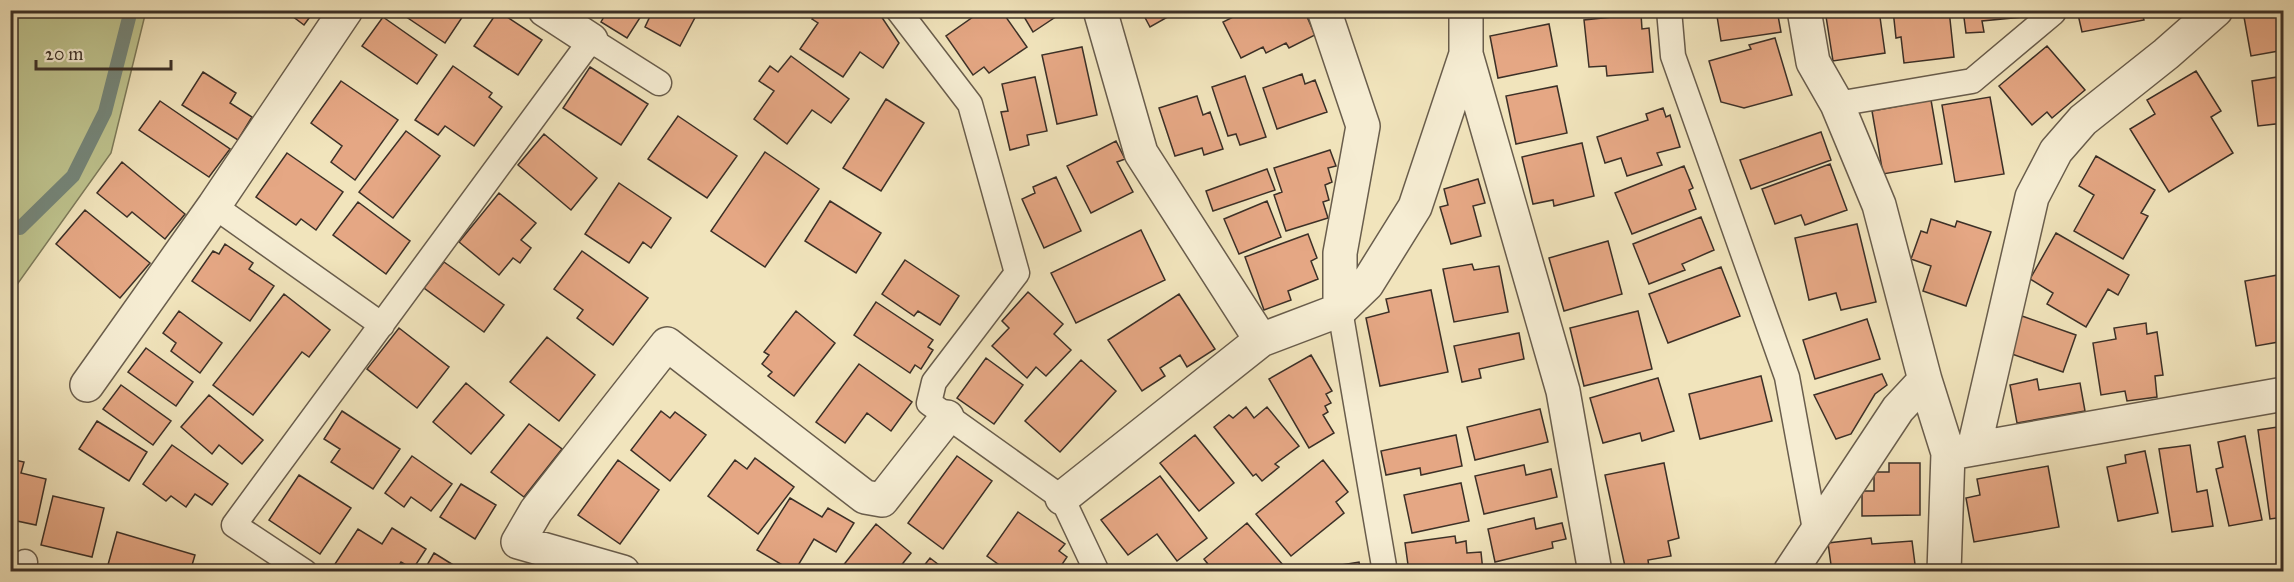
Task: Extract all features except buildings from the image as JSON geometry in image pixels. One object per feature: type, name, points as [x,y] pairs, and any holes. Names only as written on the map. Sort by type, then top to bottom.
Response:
[{"type":"street","points":[[87,385],[214,206],[346,10]]},
{"type":"street","points":[[545,10],[591,40]]},
{"type":"street","points":[[1100,10],[1141,153],[1261,340]]},
{"type":"street","points":[[1324,10],[1363,126],[1340,253],[1340,310]]},
{"type":"street","points":[[1466,10],[1466,54],[1563,391],[1595,572]]},
{"type":"street","points":[[1804,10],[1813,62],[1837,104],[1879,205],[1925,380],[1961,451]]},
{"type":"street","points":[[1944,572],[1961,451],[2032,197],[2056,151],[2083,120],[2166,54],[2216,10]]},
{"type":"street","points":[[1062,498],[1261,340],[1340,310],[1367,284],[1415,207],[1466,54]]},
{"type":"street","points":[[623,572],[518,542],[536,511],[667,344],[865,497],[882,500],[947,417]]},
{"type":"street","points":[[1790,572],[1898,409],[1925,380]]},
{"type":"street","points":[[1961,451],[2283,394]]},
{"type":"street","points":[[1816,535],[1820,572]]},
{"type":"lane","points":[[898,10],[970,104],[1017,273],[934,382],[929,403],[1062,498],[1097,572]]},
{"type":"lane","points":[[1669,10],[1673,56],[1787,377],[1816,535]]},
{"type":"lane","points":[[1837,104],[1972,81],[2053,13],[2052,10]]},
{"type":"lane","points":[[305,572],[234,525],[591,40],[659,83]]},
{"type":"lane","points":[[214,206],[382,325]]},
{"type":"lane","points":[[1340,310],[1385,572]]},
{"type":"green space","points":[[11,10],[146,11],[111,153],[11,293]]},
{"type":"waterway","points":[[20,228],[73,176],[105,112],[131,10]]}]
